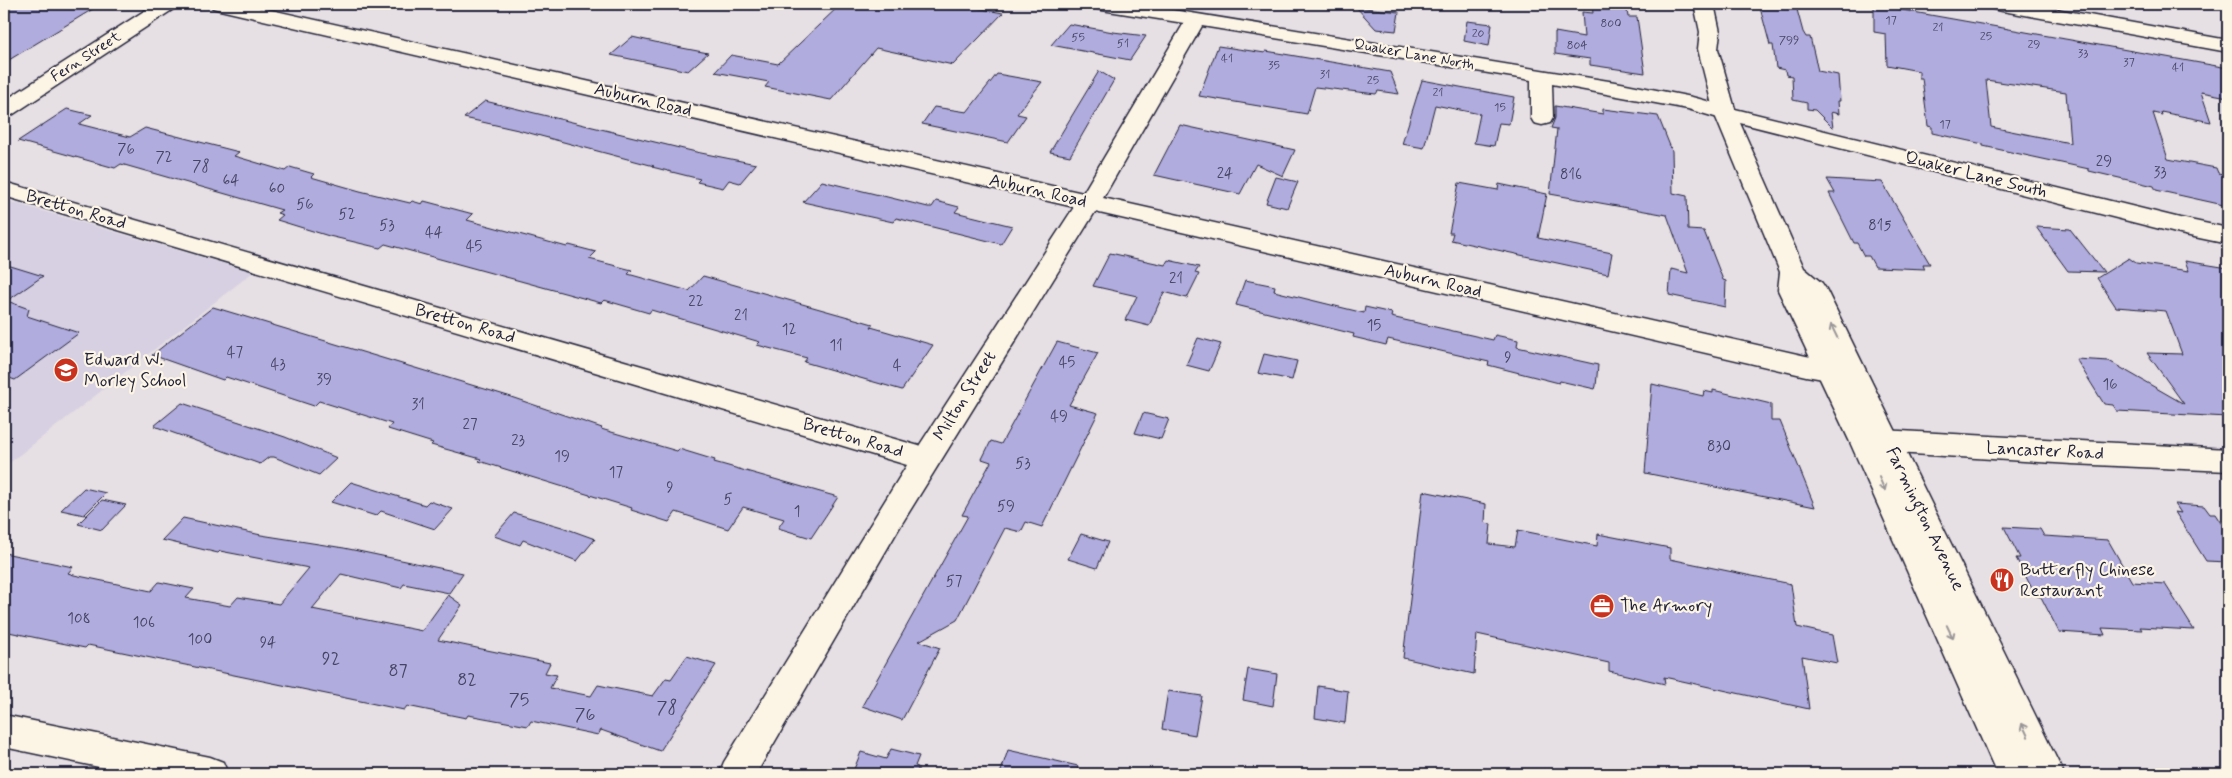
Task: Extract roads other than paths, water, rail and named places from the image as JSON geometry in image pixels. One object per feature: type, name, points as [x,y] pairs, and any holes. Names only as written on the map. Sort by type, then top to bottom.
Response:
[{"type":"street","name":"Fern Street","points":[[4,110],[168,4]]},
{"type":"street","name":"Auburn Road","points":[[220,4],[1842,372]]},
{"type":"street","name":"Quaker Lane North","points":[[1102,4],[1630,91],[1692,103],[1725,113]]},
{"type":"street","name":"Farmington Avenue","points":[[1686,4],[1692,31],[1708,49]]},
{"type":"street","name":"Farmington Avenue","points":[[1704,4],[1710,32],[1708,49],[1725,113],[1793,272],[1792,290],[1842,372],[1875,441],[2046,774]]},
{"type":"street","points":[[1997,4],[2228,46]]},
{"type":"street","name":"Milton Street","points":[[737,774],[925,459],[1089,202],[1196,19]]},
{"type":"street","points":[[1541,76],[1542,118]]},
{"type":"street","name":"Quaker Lane South","points":[[1725,113],[2180,226],[2228,236]]},
{"type":"street","name":"Bretton Road","points":[[4,189],[925,459]]},
{"type":"street","name":"Farmington Avenue","points":[[1875,441],[2015,774]]},
{"type":"street","name":"Lancaster Road","points":[[1875,441],[2228,460]]},
{"type":"street","points":[[4,732],[210,774]]},
{"type":"place","name":"Edward W. Morley School","points":[[66,370]]},
{"type":"place","name":"Butterfly Chinese Restaurant","points":[[2002,580]]},
{"type":"place","name":"The Armory","points":[[1602,606]]}]
